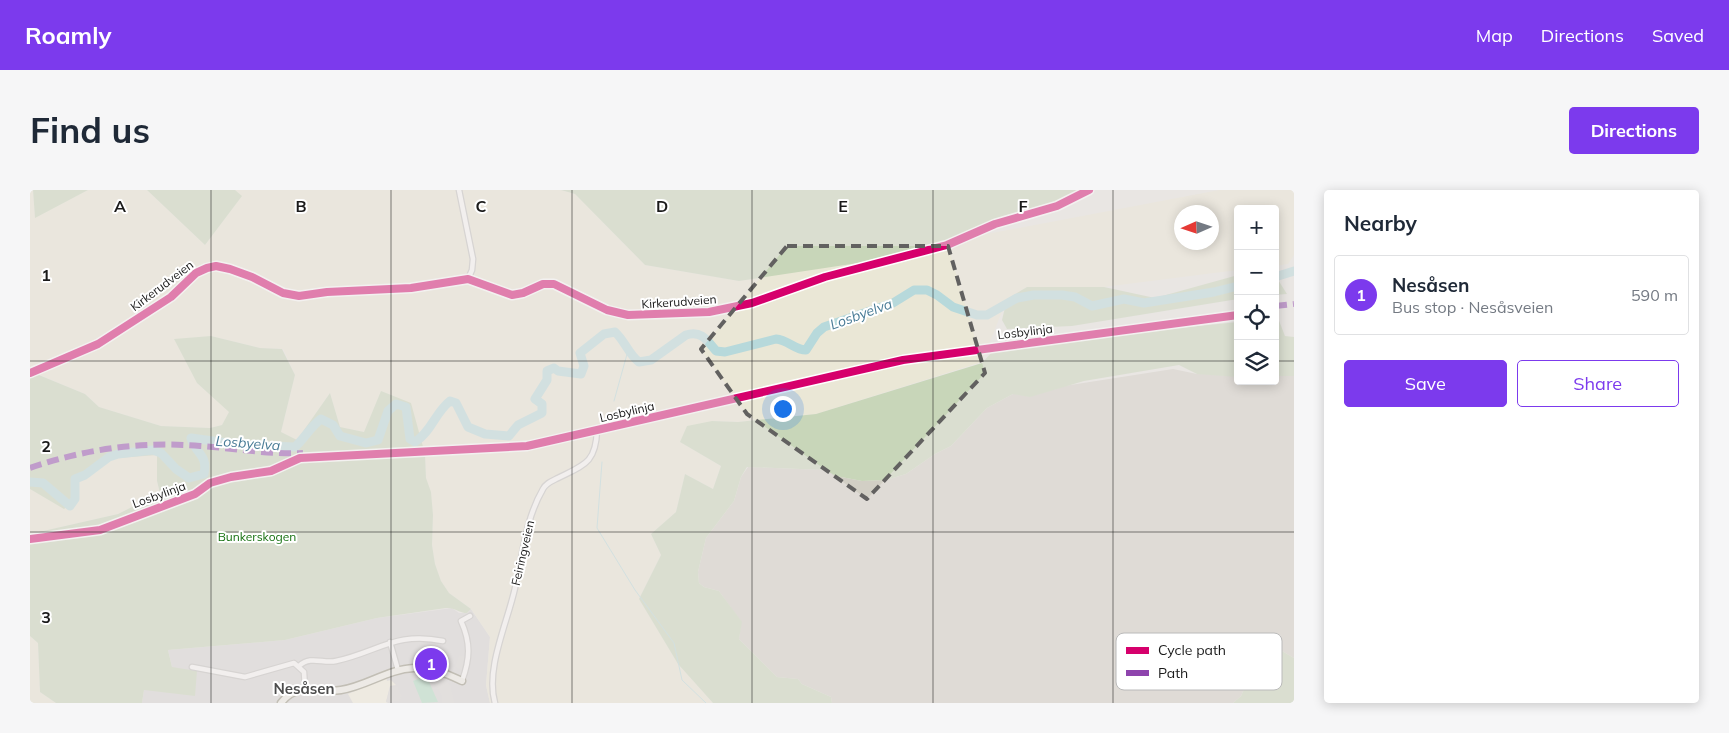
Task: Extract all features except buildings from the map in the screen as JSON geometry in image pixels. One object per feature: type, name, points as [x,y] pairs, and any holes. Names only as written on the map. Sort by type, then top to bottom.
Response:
[{"type":"street","points":[[459,190],[473,259],[472,270],[468,279]]},
{"type":"street","name":"Kirkerudveien","points":[[30,373],[98,344],[171,297],[196,273],[207,268],[230,269],[252,277],[283,293],[299,296],[327,292],[411,288],[468,279],[512,295],[524,293],[543,284],[554,284],[607,310],[628,315],[725,310],[752,303],[825,277],[947,245],[995,224],[1058,206],[1089,190]]},
{"type":"street","name":"Feiringveien","points":[[495,703],[494,667],[516,586],[519,559],[528,526],[545,485],[585,464],[593,456],[597,430]]},
{"type":"street","points":[[281,703],[292,692],[305,689],[342,690],[398,670],[428,669],[462,681],[468,662],[469,643],[461,621],[470,616]]},
{"type":"street","points":[[299,666],[309,660],[338,661],[390,642],[425,638],[442,641]]},
{"type":"street","points":[[390,642],[398,670]]},
{"type":"street","points":[[192,667],[240,677],[292,663],[299,666],[304,672],[305,689]]},
{"type":"highlighted area","points":[[787,246],[948,246],[985,373],[867,499],[747,414],[701,349]]},
{"type":"shaded area","points":[[30,190],[33,190],[35,217],[88,190],[147,190],[205,245],[241,196],[235,190],[561,190],[575,194],[645,265],[739,281],[1219,190],[1294,190],[1294,255],[1288,264],[1279,265],[1279,205],[1234,205],[1234,271],[1104,287],[1027,287],[1007,299],[982,362],[816,414],[738,422],[712,421],[680,442],[721,466],[713,489],[685,474],[676,512],[651,534],[661,555],[639,599],[678,664],[713,703],[490,703],[486,685],[490,637],[471,609],[449,593],[441,581],[435,564],[432,545],[433,515],[426,478],[425,454],[364,432],[340,427],[330,393],[297,440],[281,432],[295,375],[283,349],[260,348],[211,336],[197,383],[230,412],[222,425],[210,428],[161,426],[99,407],[85,394],[35,373],[30,374]]},
{"type":"shaded area","points":[[1294,356],[1294,658],[1282,651],[1282,633],[1116,633],[1116,690],[1244,690],[1241,696],[1233,703],[832,703],[831,697],[802,684],[798,679],[777,677],[739,639],[741,622],[719,591],[704,587],[699,583],[698,572],[706,538],[734,501],[741,477],[748,467],[825,470],[836,476],[862,481],[886,480],[906,474],[935,454],[951,446],[987,408],[1013,394],[1173,369],[1197,374],[1234,367],[1234,385],[1279,385],[1279,359]]},
{"type":"shaded area","points":[[157,455],[157,481],[160,493],[118,514],[30,534],[30,489],[75,500],[73,478],[91,473],[105,459]]},
{"type":"shaded area","points":[[452,608],[459,613],[467,613],[471,609],[490,637],[486,685],[490,703],[142,703],[144,690],[172,667],[168,650],[285,640],[377,618]]},
{"type":"shaded area","points":[[30,636],[38,643],[40,692],[56,703],[30,703]]},
{"type":"shaded area","points":[[459,655],[466,657],[463,670],[455,667]]},
{"type":"shaded area","points":[[386,678],[387,681],[391,680],[396,685],[390,686],[386,702],[388,703],[353,703],[348,694]]},
{"type":"shaded area","points":[[436,678],[447,681],[451,686],[454,703],[442,703],[442,697],[434,682]]},
{"type":"shaded area","points":[[390,687],[398,687],[402,696],[399,701],[386,702]]},
{"type":"green space","points":[[33,190],[88,190],[35,218]]},
{"type":"green space","points":[[147,190],[235,190],[242,196],[205,245]]},
{"type":"green space","points":[[561,190],[1088,190],[911,255],[739,281],[645,265],[575,194]]},
{"type":"green space","points":[[1234,276],[1234,300],[1072,326],[1007,329],[1002,320],[1007,299],[1027,287],[1104,287],[1155,298]]},
{"type":"green space","points":[[1279,281],[1287,294],[1279,295]]},
{"type":"green space","points":[[1279,321],[1285,336],[1294,337],[1294,376],[1279,376]]},
{"type":"green space","points":[[1234,322],[1234,377],[1197,374],[1179,365],[1084,381],[1030,397],[1013,394],[987,408],[951,446],[935,454],[906,474],[886,480],[862,481],[836,476],[825,470],[747,467],[741,477],[734,501],[706,538],[698,572],[699,583],[704,587],[719,591],[742,622],[739,639],[777,677],[798,679],[802,684],[831,697],[832,703],[713,703],[678,664],[639,599],[661,555],[651,534],[676,512],[685,474],[713,489],[721,466],[680,442],[687,426],[712,421],[738,422],[816,414],[982,363],[992,352],[1158,330]]},
{"type":"green space","name":"Bunkerskogen","points":[[211,336],[260,348],[282,349],[295,375],[281,432],[297,440],[330,393],[340,427],[364,432],[381,391],[411,403],[425,454],[426,478],[431,492],[433,515],[432,545],[435,564],[441,581],[449,593],[471,609],[467,613],[446,608],[377,618],[285,640],[168,650],[172,667],[197,671],[195,696],[144,690],[142,703],[56,703],[40,692],[38,643],[30,636],[30,534],[118,514],[160,493],[157,481],[157,455],[105,459],[91,473],[73,478],[75,500],[64,509],[30,489],[30,374],[34,373],[85,394],[99,407],[161,426],[210,428],[222,425],[229,412],[197,383],[174,339]]},
{"type":"green space","points":[[1282,651],[1294,658],[1294,703],[1233,703],[1241,696],[1244,690],[1282,690]]},
{"type":"green space","points":[[426,675],[438,702],[422,703],[413,681]]},
{"type":"waterway","name":"Losbyelva","points":[[1279,276],[1294,271]]},
{"type":"waterway","name":"Losbyelva","points":[[30,482],[43,483],[70,506],[75,499],[75,479],[85,475],[109,457],[118,454],[153,450],[161,453],[176,469],[189,478],[204,474],[205,467],[203,458],[191,438],[242,445],[295,447],[321,419],[333,425],[340,436],[366,443],[378,440],[388,411],[396,404],[406,407],[410,439],[415,442],[425,433],[440,411],[450,401],[456,403],[468,427],[485,434],[509,436],[518,425],[542,413],[542,404],[535,399],[547,380],[547,371],[554,368],[558,371],[581,374],[584,366],[580,353],[604,334],[615,332],[632,356],[639,362],[651,360],[686,335],[691,334],[703,337],[716,351],[725,352],[776,339],[806,350],[817,333],[824,327],[893,303],[914,290],[927,290],[953,307],[977,315],[987,315],[1017,298],[1034,295],[1075,297],[1092,306],[1124,299],[1144,303],[1234,287]]},
{"type":"waterway","points":[[614,401],[629,347]]},
{"type":"waterway","points":[[602,462],[597,528],[635,590],[674,643],[682,680],[706,703]]},
{"type":"marked path","points":[[1279,306],[1294,304]]},
{"type":"marked path","points":[[30,468],[93,451],[135,446],[178,445],[303,453]]},
{"type":"cycle path","points":[[30,373],[98,344],[171,297],[196,273],[216,266],[252,277],[283,293],[299,296],[327,292],[411,288],[468,279],[512,295],[523,293],[543,284],[554,284],[607,310],[628,315],[709,312],[752,303],[825,277],[947,245],[995,224],[1057,206],[1089,190]]},
{"type":"cycle path","name":"Losbylinja","points":[[30,539],[100,530],[195,494],[210,483],[231,477],[271,471],[300,458],[527,446],[903,360],[1234,316]]},
{"type":"place","name":"Nesåsen","points":[[431,664]]},
{"type":"district","name":"Nesåsen","points":[[304,689]]}]
